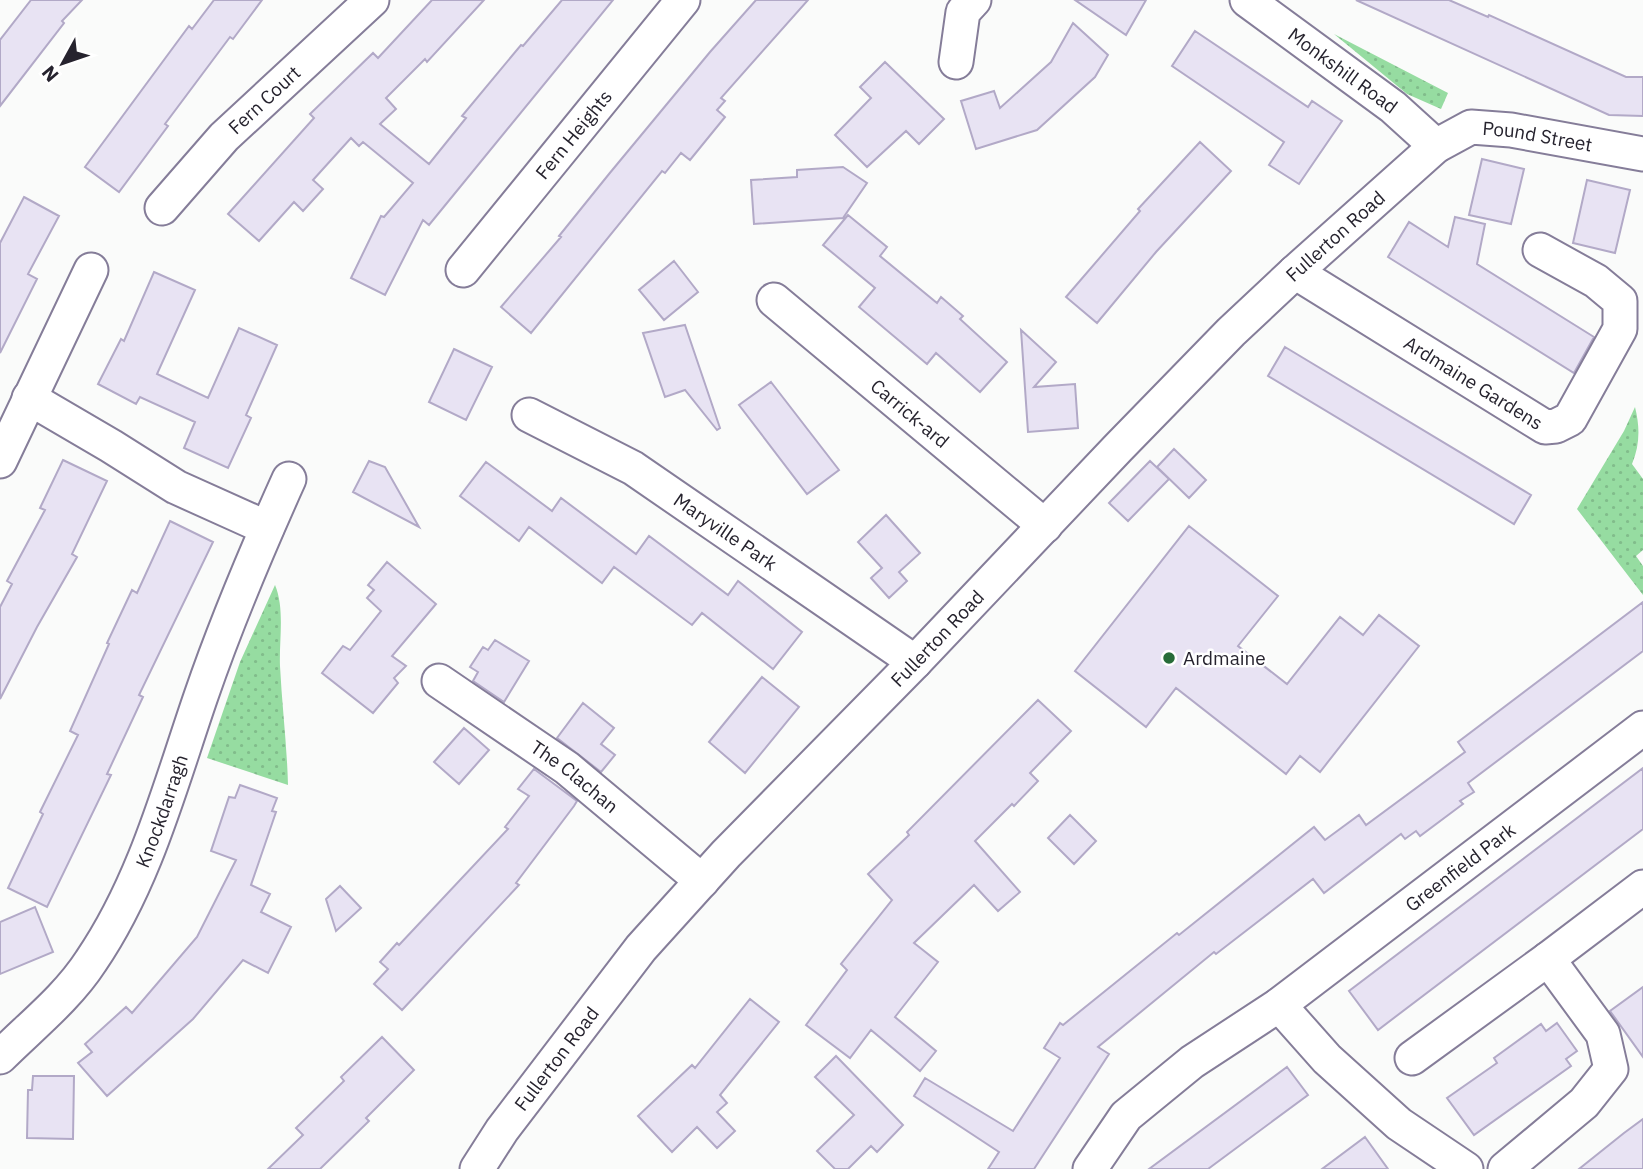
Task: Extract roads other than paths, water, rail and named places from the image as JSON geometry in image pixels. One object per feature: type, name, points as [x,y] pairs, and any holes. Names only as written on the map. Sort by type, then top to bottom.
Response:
[{"type":"street","name":"Fern Court","points":[[162,208],[224,137],[372,0]]},
{"type":"street","name":"Fern Heights","points":[[463,270],[683,0]]},
{"type":"street","points":[[956,62],[963,12],[974,0]]},
{"type":"street","name":"Monkshill Road","points":[[1256,2],[1393,107],[1436,146]]},
{"type":"street","name":"Pound Street","points":[[1436,146],[1471,127],[1511,130],[1643,154]]},
{"type":"street","name":"Fullerton Road","points":[[477,1169],[502,1130],[641,948],[726,854],[915,662],[1231,332],[1295,271],[1436,146]]},
{"type":"street","name":"Ardmaine Gardens","points":[[1295,271],[1545,427],[1556,426],[1570,419],[1620,328],[1620,301],[1596,281],[1540,250]]},
{"type":"street","points":[[0,461],[91,270]]},
{"type":"street","name":"Carrick-ard","points":[[774,300],[1045,526]]},
{"type":"street","points":[[29,398],[176,487],[267,528]]},
{"type":"street","name":"Maryville Park","points":[[529,415],[633,468],[915,662]]},
{"type":"street","name":"Knockdarragh","points":[[0,1057],[61,1000],[91,962],[127,901],[166,801],[202,692],[289,479]]},
{"type":"street","name":"The Clachan","points":[[439,681],[567,768],[702,881]]},
{"type":"street","name":"Greenfield Park","points":[[1104,1164],[1126,1116],[1192,1062],[1279,1005],[1643,728]]},
{"type":"street","points":[[1412,1058],[1643,887]]},
{"type":"street","points":[[1505,1169],[1584,1104],[1612,1069],[1603,1034],[1548,959]]},
{"type":"street","points":[[1279,1005],[1326,1059],[1399,1124],[1466,1169]]},
{"type":"place","name":"Ardmaine","points":[[1169,658]]}]
